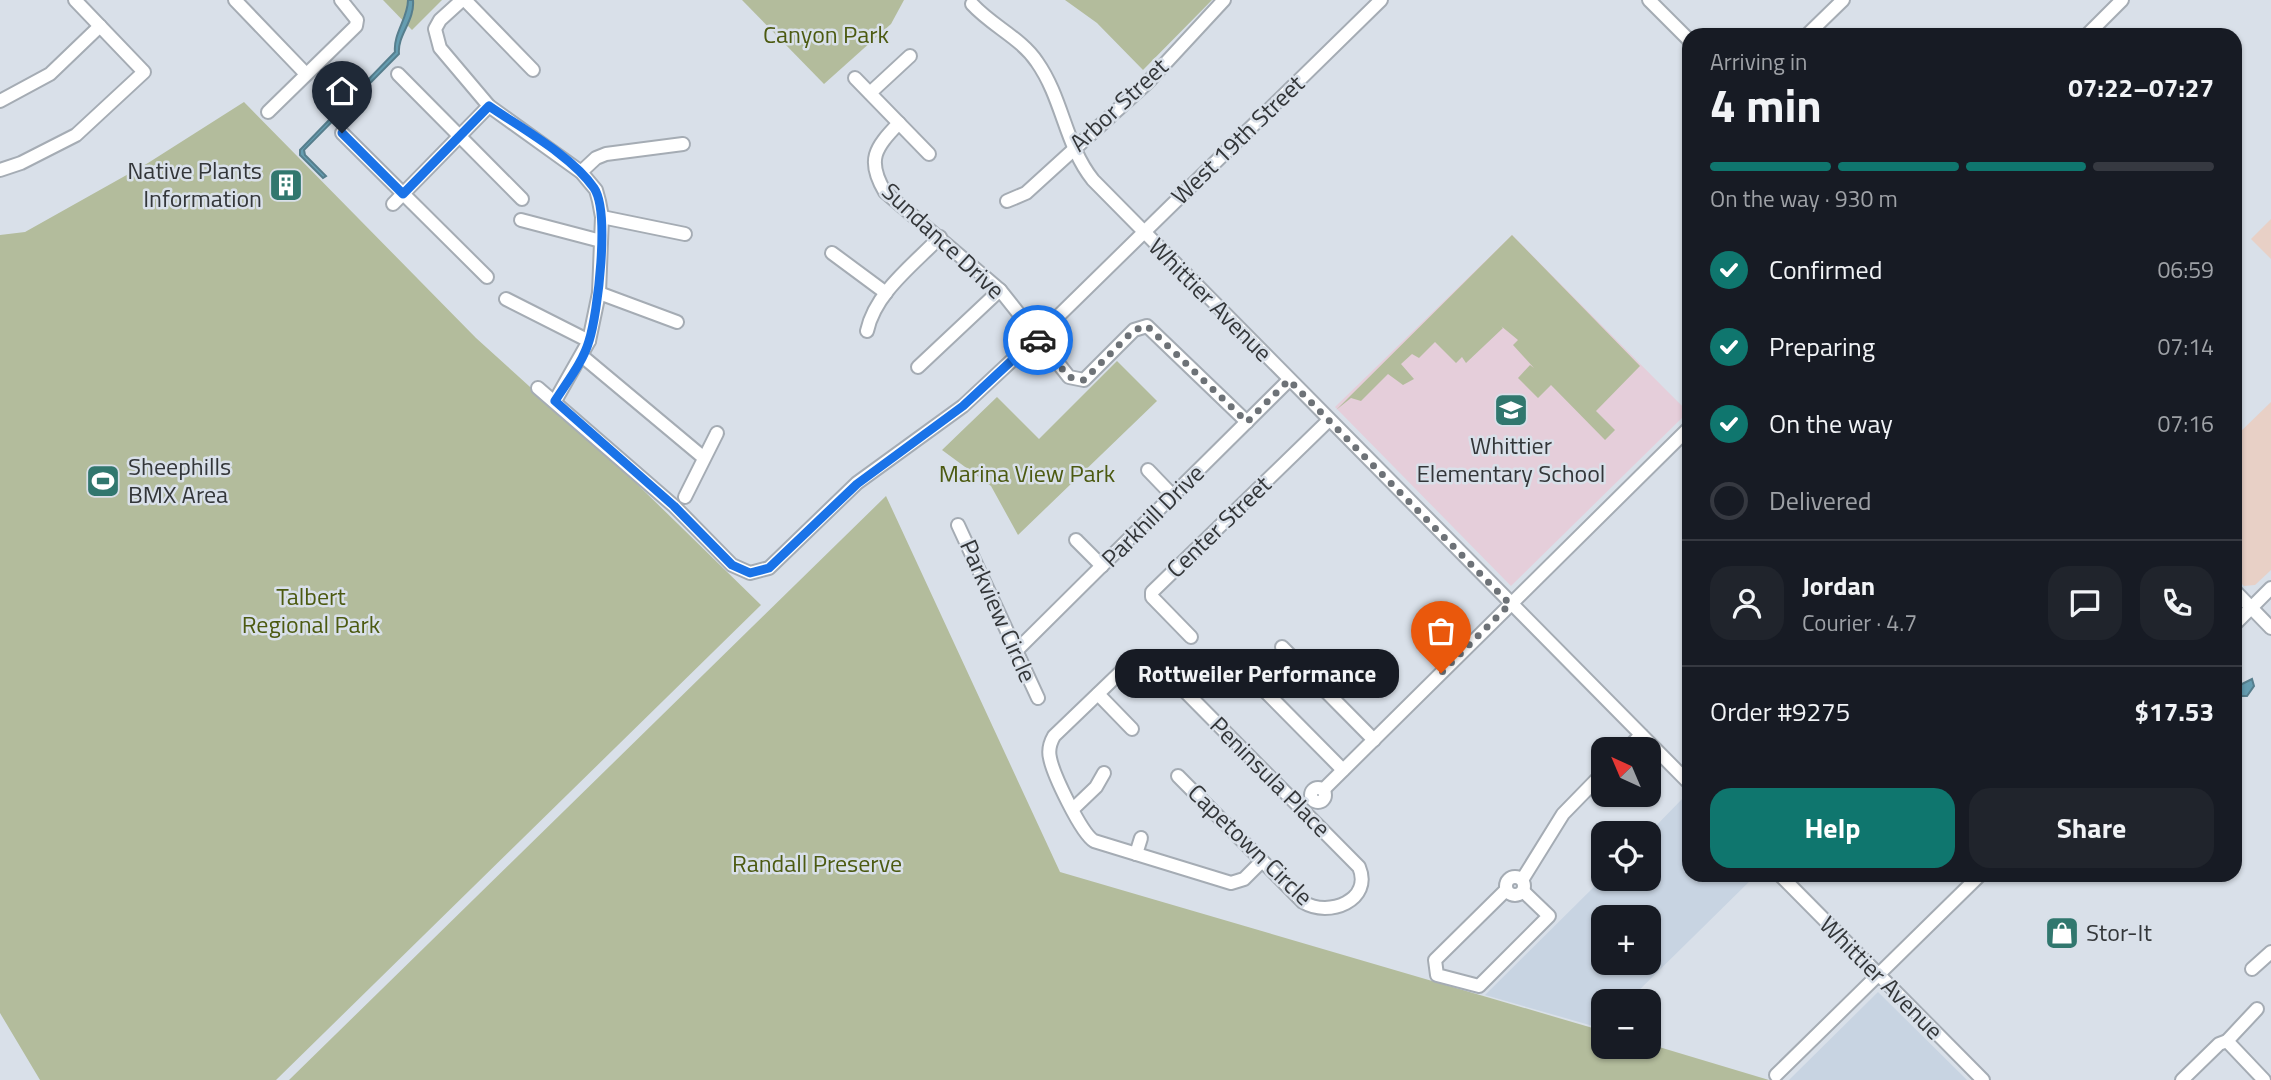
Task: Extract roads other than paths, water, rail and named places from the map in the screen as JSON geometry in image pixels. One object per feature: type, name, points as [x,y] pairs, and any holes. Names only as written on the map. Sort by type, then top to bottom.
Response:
[{"type":"street","points":[[0,170],[21,163],[76,135],[144,72],[75,0]]},
{"type":"street","points":[[235,0],[306,74]]},
{"type":"street","points":[[268,112],[353,29],[358,20],[341,0]]},
{"type":"street","points":[[533,70],[463,0],[440,20],[436,39],[489,106],[581,172],[596,190],[602,217],[599,293],[589,341],[555,401],[538,388]]},
{"type":"street","name":"Arbor Street","points":[[1007,201],[1026,193],[1147,82],[1224,0]]},
{"type":"street","name":"West 19th Street","points":[[555,401],[674,506],[732,565],[750,573],[769,568],[857,484],[939,424],[1036,338],[1381,0]]},
{"type":"street","points":[[1649,0],[1682,33]]},
{"type":"street","points":[[1814,28],[1843,0]]},
{"type":"street","points":[[2094,28],[2122,0]]},
{"type":"street","name":"Whittier Avenue","points":[[972,5],[1036,60],[1051,87],[1073,149],[1093,180],[1682,776]]},
{"type":"street","points":[[0,101],[50,74],[100,26]]},
{"type":"street","points":[[870,93],[910,56]]},
{"type":"street","points":[[398,74],[522,199]]},
{"type":"street","points":[[855,78],[929,154]]},
{"type":"street","points":[[393,204],[489,106]]},
{"type":"street","name":"Sundance Drive","points":[[899,123],[878,144],[874,156],[876,177],[885,192],[1000,289],[1069,377],[1084,380],[1134,330],[1147,326],[1247,422]]},
{"type":"street","points":[[342,133],[487,277]]},
{"type":"street","points":[[581,172],[596,158],[606,154],[683,144]]},
{"type":"street","points":[[602,217],[685,234]]},
{"type":"street","points":[[522,220],[601,242]]},
{"type":"street","points":[[867,331],[870,314],[886,293],[940,237]]},
{"type":"street","points":[[832,253],[886,293]]},
{"type":"street","points":[[918,367],[1000,289]]},
{"type":"street","points":[[599,293],[677,322]]},
{"type":"street","points":[[506,299],[589,341]]},
{"type":"street","points":[[582,356],[704,457]]},
{"type":"street","name":"Parkhill Drive","points":[[1016,651],[1289,380]]},
{"type":"street","name":"Center Street","points":[[1191,637],[1153,597],[1152,592],[1329,419]]},
{"type":"street","points":[[685,497],[717,433]]},
{"type":"street","points":[[1308,816],[1318,795],[1682,435]]},
{"type":"street","points":[[1148,470],[1173,496]]},
{"type":"street","name":"Parkview Circle","points":[[958,525],[1038,698]]},
{"type":"street","points":[[1076,540],[1102,566]]},
{"type":"street","points":[[2242,617],[2271,588]]},
{"type":"street","points":[[2242,598],[2271,628]]},
{"type":"street","points":[[1282,647],[1374,740]]},
{"type":"street","name":"Peninsula Place","points":[[1097,694],[1130,663],[1143,658],[1155,661],[1359,867],[1362,874],[1359,888],[1342,905],[1324,910]]},
{"type":"street","points":[[1252,678],[1343,770]]},
{"type":"street","points":[[1132,729],[1097,694],[1054,736],[1050,759],[1088,837],[1231,883],[1244,878],[1262,861]]},
{"type":"street","points":[[1073,809],[1096,787],[1104,773]]},
{"type":"street","name":"Capetown Circle","points":[[1178,776],[1303,902],[1324,910]]},
{"type":"street","points":[[1523,885],[1563,814],[1591,785]]},
{"type":"street","points":[[1297,804],[1318,795]]},
{"type":"street","points":[[1136,854],[1141,838]]},
{"type":"street","points":[[1511,878],[1523,885],[1549,916],[1479,986],[1437,975],[1435,960],[1506,890],[1507,882],[1511,878]]},
{"type":"street","name":"Whittier Avenue","points":[[1787,882],[1983,1080]]},
{"type":"street","points":[[1776,1075],[1973,882]]},
{"type":"street","points":[[2252,970],[2271,952]]},
{"type":"street","points":[[2182,1080],[2219,1044],[2227,1041],[2257,1009]]},
{"type":"street","points":[[2227,1041],[2264,1080]]},
{"type":"water","points":[[408,0],[413,0],[413,8],[401,40],[399,54],[304,150],[305,155],[326,176],[323,178],[300,155],[300,150],[395,52],[396,39]]},
{"type":"water","points":[[2252,679],[2254,686],[2247,696],[2242,696],[2242,684]]},
{"type":"place","name":"Native Plants Information","points":[[286,185]]},
{"type":"place","name":"Whittier Elementary School","points":[[1511,410]]},
{"type":"place","name":"Sheephills BMX Area","points":[[103,481]]},
{"type":"place","name":"Rottweiler Performance","points":[[1441,673]]},
{"type":"place","name":"Stor-It","points":[[2062,933]]},
{"type":"park label","name":"Canyon Park","points":[[826,35]]},
{"type":"park label","name":"Marina View Park","points":[[1027,474]]},
{"type":"park label","name":"Talbert Regional Park","points":[[311,611]]},
{"type":"park label","name":"Randall Preserve","points":[[817,864]]}]
